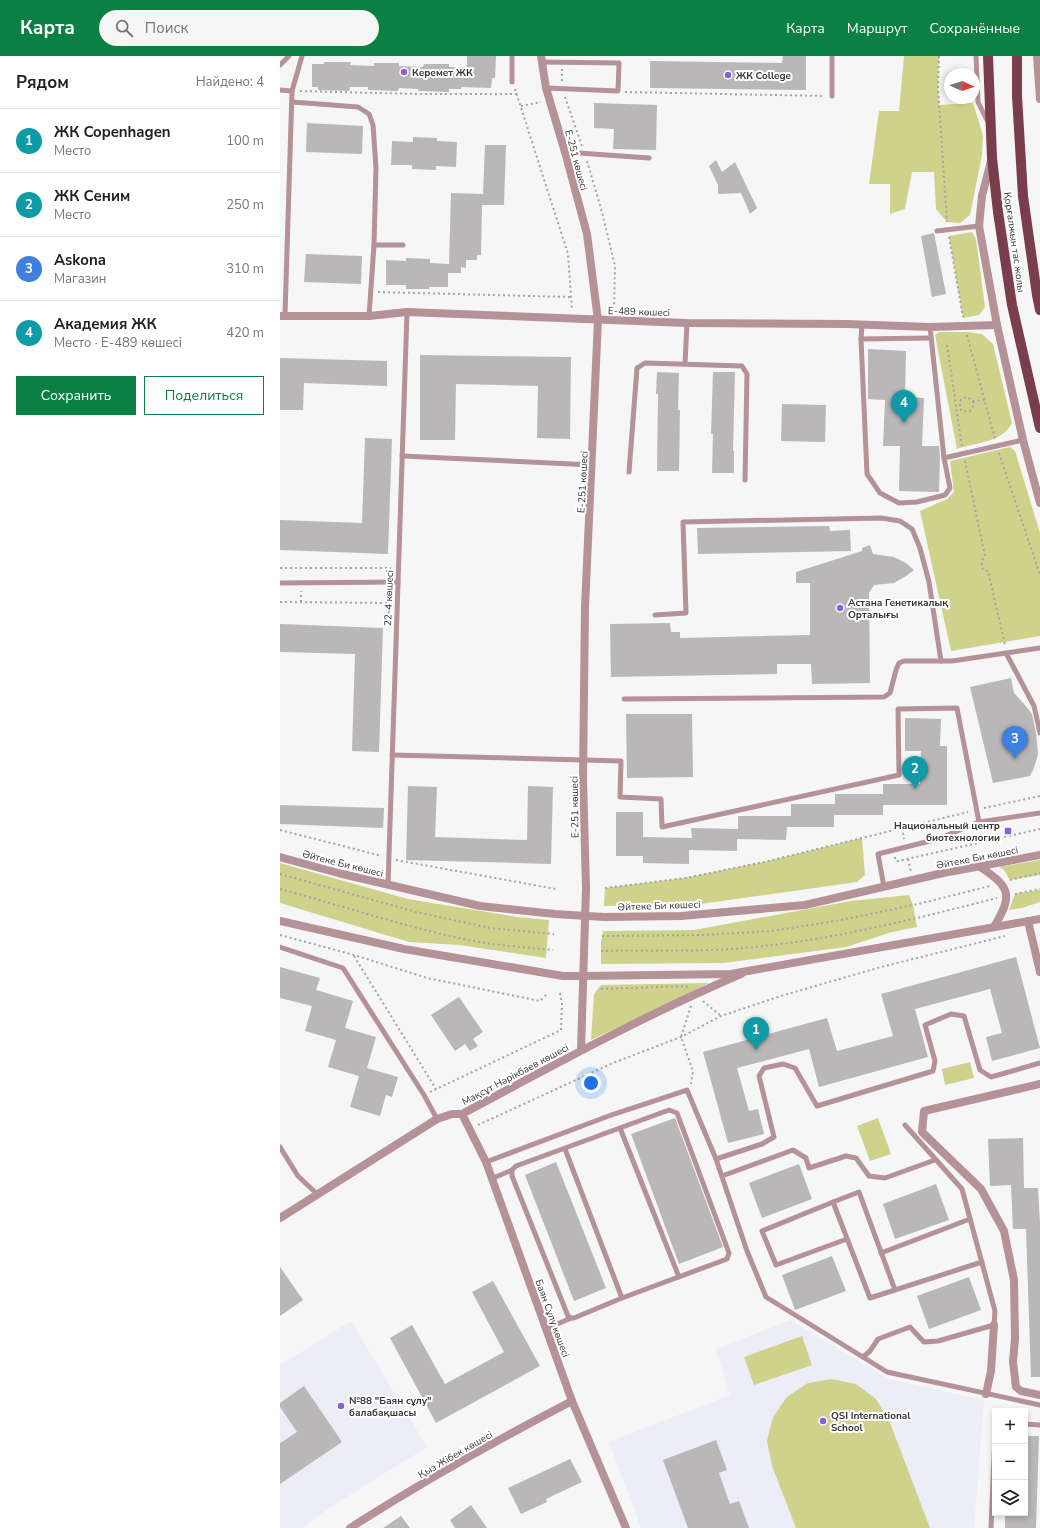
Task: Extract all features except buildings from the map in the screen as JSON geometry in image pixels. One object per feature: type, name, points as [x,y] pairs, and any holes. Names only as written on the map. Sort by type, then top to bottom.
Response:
[{"type":"main road","name":"Қорғалжын тас жолы","points":[[988,56],[992,158],[998,212],[1012,305],[1040,428]]},
{"type":"main road","name":"Қорғалжын тас жолы","points":[[1017,56],[1017,96],[1023,196],[1040,310]]},
{"type":"street","points":[[1037,56],[1040,99]]},
{"type":"street","name":"Е-251 көшесі","points":[[541,59],[546,88],[587,234],[598,320],[585,607],[584,760],[586,888],[581,1050]]},
{"type":"street","points":[[992,158],[982,196],[979,226],[997,325],[1023,440],[1040,503]]},
{"type":"street","name":"Е-489 көшесі","points":[[282,316],[369,316],[407,312],[687,323],[930,327],[997,325]]},
{"type":"street","name":"Әйтеке Би көшесі","points":[[280,857],[388,885],[480,906],[584,916],[681,916],[805,905],[913,880],[1040,855]]},
{"type":"street","points":[[980,867],[995,876],[1001,882],[1007,896],[1007,902],[1003,912],[994,927]]},
{"type":"street","points":[[280,921],[404,949],[563,976],[583,976],[731,974],[1040,919]]},
{"type":"street","points":[[1028,921],[1038,957],[1040,972]]},
{"type":"street","name":"Мақсұт Нәрікбаев көшесі","points":[[280,1218],[437,1119],[452,1114],[462,1114],[581,1050],[695,994],[745,972]]},
{"type":"street","points":[[1040,1084],[924,1110],[922,1132],[981,1189],[1004,1231],[1014,1280],[1015,1338],[1013,1362],[1016,1387],[1021,1391],[1040,1395]]},
{"type":"street","name":"Баян Сұлу көшесі","points":[[462,1114],[486,1162],[572,1401],[626,1528]]},
{"type":"street","points":[[986,1394],[991,1371],[994,1325]]},
{"type":"street","name":"Қыз Жібек көшесі","points":[[350,1528],[398,1497],[572,1401]]},
{"type":"lane","points":[[280,65],[289,56]]},
{"type":"lane","points":[[282,316],[292,91],[302,56]]},
{"type":"lane","points":[[512,56],[512,82]]},
{"type":"lane","points":[[832,56],[832,96]]},
{"type":"lane","points":[[976,56],[978,102],[991,129]]},
{"type":"lane","points":[[541,59],[619,63],[618,92],[546,88]]},
{"type":"lane","points":[[280,90],[292,91]]},
{"type":"lane","points":[[292,102],[358,106],[369,114],[373,125],[376,168],[374,245],[369,316]]},
{"type":"lane","points":[[565,152],[649,158]]},
{"type":"lane","points":[[937,231],[979,226]]},
{"type":"lane","points":[[374,245],[403,245]]},
{"type":"lane","name":"22-4 көшесі","points":[[388,885],[407,312]]},
{"type":"lane","points":[[685,364],[687,323]]},
{"type":"lane","points":[[862,325],[861,339],[866,474],[880,493],[899,503],[917,502],[946,495],[950,488],[944,458],[930,327]]},
{"type":"lane","points":[[861,339],[930,338]]},
{"type":"lane","points":[[629,472],[637,368],[645,363],[742,366],[747,374],[744,480]]},
{"type":"lane","points":[[944,458],[1023,440]]},
{"type":"lane","points":[[402,456],[592,465]]},
{"type":"lane","points":[[655,615],[686,613],[683,522],[881,518],[900,521],[912,529],[920,548],[929,582],[941,661]]},
{"type":"lane","points":[[280,583],[398,582]]},
{"type":"lane","points":[[624,699],[884,697],[890,693],[896,670],[899,664],[904,661],[952,661],[1040,648]]},
{"type":"lane","points":[[1006,653],[1034,706],[1040,733]]},
{"type":"lane","points":[[392,755],[621,761],[620,797],[661,799],[662,827],[900,775],[898,709],[957,708],[979,822]]},
{"type":"lane","points":[[884,887],[878,854],[907,846],[938,840],[979,822],[1040,813]]},
{"type":"lane","points":[[280,947],[343,968],[424,1095],[437,1119]]},
{"type":"lane","points":[[716,1159],[762,1144],[774,1137],[759,1076],[764,1068],[783,1064],[795,1068],[817,1106],[933,1071],[935,1061],[926,1025],[951,1014],[964,1016],[980,1070],[991,1077],[1040,1063]]},
{"type":"lane","points":[[486,1162],[614,1114],[687,1090],[716,1159],[747,1252],[766,1297],[887,1372],[1040,1405]]},
{"type":"lane","points":[[492,1179],[512,1170],[516,1166],[669,1110],[677,1113],[729,1253],[728,1259],[622,1298],[546,1329]]},
{"type":"lane","points":[[863,1357],[870,1351],[878,1339],[910,1327],[924,1342],[938,1341],[994,1325],[995,1311],[962,1190],[905,1125]]},
{"type":"lane","points":[[620,1128],[679,1277]]},
{"type":"lane","points":[[280,1147],[298,1176],[317,1194]]},
{"type":"lane","points":[[565,1149],[622,1298]]},
{"type":"lane","points":[[722,1176],[793,1150],[806,1158],[809,1168],[846,1156],[856,1158],[869,1176],[886,1178],[935,1160]]},
{"type":"lane","points":[[512,1170],[512,1176],[568,1316],[571,1318]]},
{"type":"lane","points":[[847,1239],[776,1265],[762,1231],[859,1192],[895,1290]]},
{"type":"lane","points":[[833,1202],[870,1298],[982,1262]]},
{"type":"lane","points":[[881,1252],[970,1219]]},
{"type":"lane","points":[[1028,1424],[1040,1425]]},
{"type":"lane","points":[[991,1528],[995,1444]]},
{"type":"path","points":[[563,61],[562,89],[602,212],[615,266],[614,320]]},
{"type":"path","points":[[512,82],[568,254],[573,319]]},
{"type":"path","points":[[292,91],[417,94],[517,94]]},
{"type":"path","points":[[618,92],[832,96]]},
{"type":"path","points":[[521,106],[550,101]]},
{"type":"path","points":[[370,292],[571,297]]},
{"type":"path","points":[[947,345],[963,454],[985,556],[982,559],[981,565],[983,570],[988,572],[1006,653]]},
{"type":"path","points":[[957,405],[963,398],[967,397],[973,401],[984,400]]},
{"type":"path","points":[[957,405],[962,411],[970,411],[974,405],[973,401]]},
{"type":"path","points":[[280,568],[398,568]]},
{"type":"path","points":[[280,602],[397,603]]},
{"type":"path","points":[[605,888],[685,878],[764,862],[976,810],[1040,796]]},
{"type":"path","points":[[902,828],[904,835]]},
{"type":"path","points":[[892,850],[895,860],[898,861],[1040,829]]},
{"type":"path","points":[[280,830],[388,858],[556,889]]},
{"type":"path","points":[[907,846],[913,880]]},
{"type":"path","points":[[602,936],[702,935],[772,930],[841,920],[918,904],[1040,873]]},
{"type":"path","points":[[280,874],[416,912],[490,928],[554,934]]},
{"type":"path","points":[[280,889],[396,922],[459,938],[491,944],[553,950]]},
{"type":"path","points":[[601,951],[744,948],[802,940],[914,920],[1040,889]]},
{"type":"path","points":[[280,935],[354,955],[427,978],[540,1001],[548,993]]},
{"type":"path","points":[[469,1129],[613,1063],[681,1037],[721,1016],[780,996],[881,967],[1009,935]]},
{"type":"path","points":[[354,955],[436,1089]]},
{"type":"path","points":[[601,989],[686,986],[721,1016]]},
{"type":"path","points":[[424,1095],[561,1030],[562,1004],[560,993]]},
{"type":"path","points":[[687,1090],[692,1082],[693,1071],[681,1037],[695,994]]},
{"type":"shaded area","name":"QSI International School","points":[[790,1320],[889,1379],[984,1400],[974,1528],[641,1528],[609,1442],[730,1395],[716,1349]]},
{"type":"shaded area","name":"№88 \"Баян сұлу\" балабақшасы","points":[[351,1321],[427,1447],[329,1508],[303,1528],[280,1528],[280,1365]]},
{"type":"green space","points":[[904,56],[939,56],[939,105],[973,104],[983,135],[982,155],[970,215],[960,223],[947,222],[936,209],[934,172],[912,172],[905,209],[890,214],[890,184],[869,184],[879,111],[899,111]]},
{"type":"green space","points":[[972,232],[976,239],[985,307],[979,315],[963,318],[949,236]]},
{"type":"green space","points":[[939,332],[967,332],[982,334],[993,344],[1012,423],[1008,430],[1002,435],[988,441],[957,449],[935,335]]},
{"type":"green space","points":[[1010,447],[1015,451],[1040,533],[1040,636],[951,651],[920,511],[947,499],[954,492],[950,461]]},
{"type":"green space","points":[[862,838],[865,875],[857,882],[701,904],[604,906],[605,888],[685,878],[764,862]]},
{"type":"green space","points":[[1040,860],[1040,875],[1010,880],[1004,870],[999,867]]},
{"type":"green space","points":[[280,863],[408,899],[517,917],[549,920],[546,958],[459,945],[409,942],[280,903]]},
{"type":"green space","points":[[1040,890],[1040,902],[1022,908],[1009,910],[1015,894]]},
{"type":"green space","points":[[909,895],[913,905],[917,927],[892,932],[846,947],[723,963],[601,964],[601,943],[603,931],[694,930],[851,901]]},
{"type":"green space","points":[[708,983],[693,992],[591,1040],[594,994],[601,985]]},
{"type":"green space","points":[[970,1062],[974,1078],[945,1085],[942,1069]]},
{"type":"green space","points":[[878,1118],[891,1154],[870,1161],[857,1126]]},
{"type":"green space","points":[[802,1336],[812,1365],[754,1385],[744,1357]]},
{"type":"green space","points":[[832,1379],[856,1384],[876,1399],[889,1420],[930,1528],[796,1528],[772,1466],[767,1441],[773,1417],[787,1397],[808,1383]]},
{"type":"place","name":"Керемет ЖК","points":[[404,72]]},
{"type":"place","name":"ЖК College","points":[[728,75]]},
{"type":"place","name":"Академия ЖК","points":[[904,423]]},
{"type":"place","name":"Астана Генетикалық Орталығы","points":[[840,608]]},
{"type":"place","name":"Askona","points":[[1015,759]]},
{"type":"place","name":"ЖК Сеним","points":[[915,789]]},
{"type":"place","name":"Национальный центр биотехнологии","points":[[1008,831]]},
{"type":"place","name":"ЖК Copenhagen","points":[[756,1050]]},
{"type":"place","name":"№88 \"Баян сұлу\" балабақшасы","points":[[341,1406]]},
{"type":"place","name":"QSI International School","points":[[823,1421]]}]
